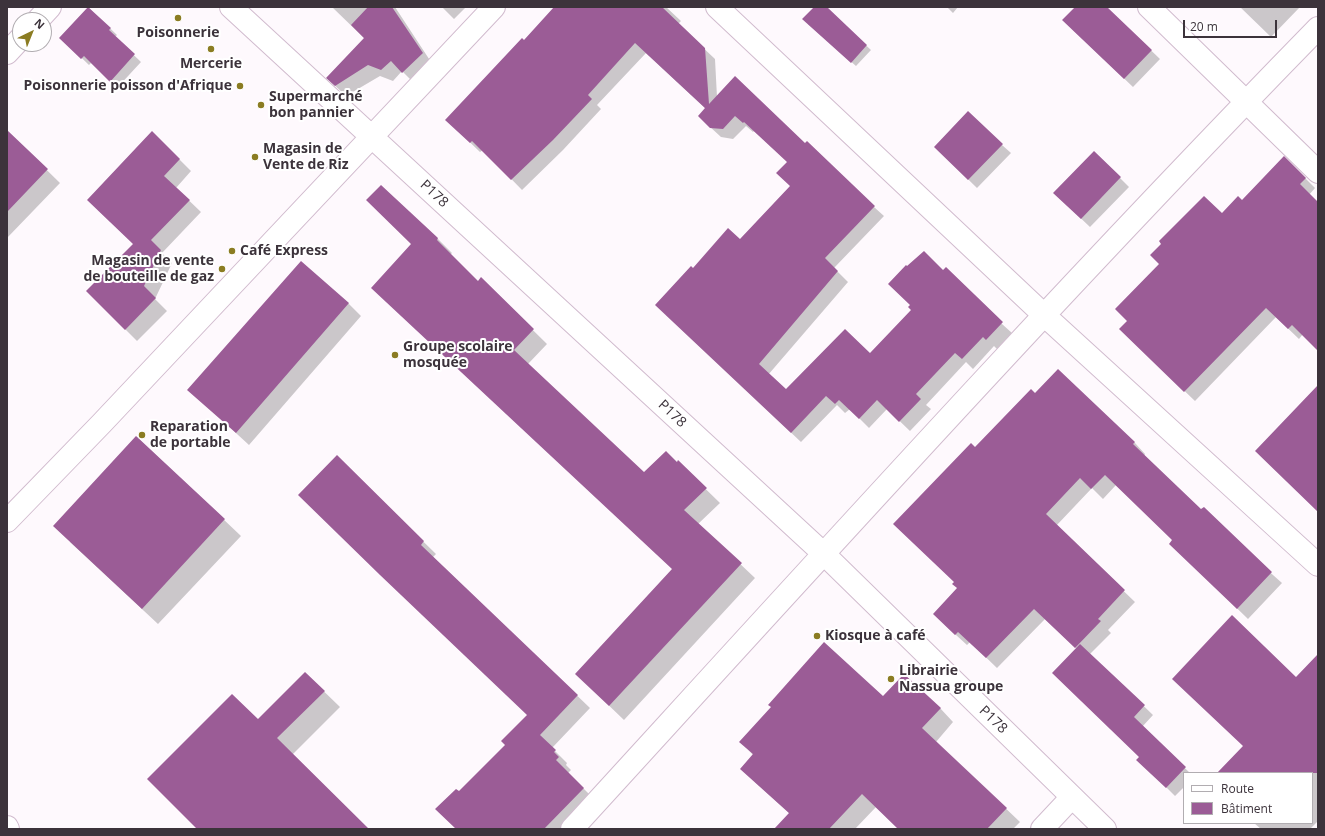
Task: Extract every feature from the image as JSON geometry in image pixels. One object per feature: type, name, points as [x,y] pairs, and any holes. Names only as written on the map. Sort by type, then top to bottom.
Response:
[{"type":"street","name":"P178","points":[[231,7],[824,554],[1105,829]]},
{"type":"street","points":[[7,520],[102,423],[494,7]]},
{"type":"street","points":[[716,7],[1044,315],[1318,565]]},
{"type":"street","points":[[1149,7],[1318,172]]},
{"type":"street","points":[[572,829],[1044,315],[1318,28]]},
{"type":"street","points":[[1042,829],[1072,797]]},
{"type":"building","points":[[88,7],[111,28],[109,30],[135,54],[110,82],[84,56],[81,59],[59,38]]},
{"type":"building","points":[[368,7],[392,7],[423,53],[402,73],[391,61],[381,70],[368,65],[335,86],[326,78],[364,38],[351,25]]},
{"type":"building","points":[[554,7],[662,7],[705,48],[709,104],[735,76],[805,143],[807,141],[875,206],[825,258],[838,271],[759,364],[786,389],[845,329],[870,353],[911,310],[908,307],[910,305],[888,284],[906,265],[907,266],[924,251],[943,270],[946,267],[1003,322],[986,340],[983,337],[962,359],[955,353],[916,394],[921,399],[899,422],[877,400],[859,419],[839,400],[835,404],[826,396],[791,433],[655,305],[691,266],[693,268],[728,228],[740,239],[790,186],[776,173],[787,162],[744,122],[743,123],[735,116],[723,129],[710,128],[698,116],[705,108],[635,43],[588,95],[592,99],[553,140],[511,180],[472,141],[470,143],[445,120],[522,38],[524,40]]},
{"type":"building","points":[[814,7],[827,7],[867,45],[851,63],[802,19]]},
{"type":"building","points":[[1075,7],[1107,7],[1152,50],[1124,79],[1062,20]]},
{"type":"building","points":[[968,111],[1003,144],[968,180],[934,147]]},
{"type":"building","points":[[7,130],[48,169],[7,212]]},
{"type":"building","points":[[152,131],[180,159],[164,176],[190,200],[151,240],[161,250],[144,286],[156,298],[125,330],[86,291],[133,244],[87,200]]},
{"type":"building","points":[[1094,151],[1121,177],[1081,219],[1053,193]]},
{"type":"building","points":[[1284,156],[1306,178],[1300,184],[1318,202],[1318,351],[1292,325],[1288,329],[1266,308],[1184,392],[1119,329],[1127,321],[1115,309],[1159,264],[1150,255],[1161,244],[1159,241],[1204,196],[1222,213],[1238,196],[1242,200]]},
{"type":"building","points":[[381,185],[438,238],[437,240],[478,281],[481,277],[534,329],[514,350],[644,472],[666,451],[677,462],[678,460],[707,488],[684,510],[742,563],[609,706],[575,674],[672,569],[371,288],[411,244],[366,200]]},
{"type":"building","points":[[301,261],[349,303],[236,433],[187,390]]},
{"type":"building","points":[[1058,369],[1135,442],[1133,444],[1201,509],[1204,507],[1272,572],[1237,609],[1169,544],[1172,540],[1105,475],[1091,489],[1080,478],[1046,514],[1125,590],[1098,619],[1101,621],[1075,648],[1034,609],[986,658],[958,632],[955,635],[933,614],[957,588],[952,584],[954,582],[893,524],[971,443],[975,447],[1031,389],[1035,393]]},
{"type":"building","points":[[1318,385],[1318,512],[1255,451]]},
{"type":"building","points":[[136,436],[225,519],[142,609],[53,526]]},
{"type":"building","points":[[337,455],[424,541],[421,545],[578,695],[540,735],[556,750],[554,752],[559,757],[556,760],[584,788],[544,829],[456,829],[435,809],[456,789],[459,791],[505,745],[501,741],[527,715],[298,495]]},
{"type":"building","points":[[1232,615],[1296,677],[1318,654],[1318,773],[1218,772],[1243,746],[1172,679]]},
{"type":"building","points":[[824,642],[883,696],[904,674],[941,708],[922,728],[1007,808],[987,829],[898,829],[862,794],[829,829],[774,829],[789,813],[740,769],[753,754],[739,742],[771,707],[768,705]]},
{"type":"building","points":[[1080,644],[1145,705],[1134,717],[1186,767],[1166,788],[1136,760],[1139,757],[1052,673]]},
{"type":"building","points":[[305,672],[325,691],[277,738],[369,829],[197,829],[147,779],[232,694],[258,719]]},
{"type":"place","name":"Poisonnerie","points":[[178,18]]},
{"type":"place","name":"Mercerie","points":[[211,49]]},
{"type":"place","name":"Poisonnerie poisson d'Afrique","points":[[240,86]]},
{"type":"place","name":"Supermarché bon pannier","points":[[261,105]]},
{"type":"place","name":"Magasin de Vente de Riz","points":[[255,157]]},
{"type":"place","name":"Café Express","points":[[232,251]]},
{"type":"place","name":"Magasin de vente de bouteille de gaz","points":[[222,269]]},
{"type":"place","name":"Groupe scolaire mosquée","points":[[395,355]]},
{"type":"place","name":"Reparation de portable","points":[[142,435]]},
{"type":"place","name":"Kiosque à café","points":[[817,636]]},
{"type":"place","name":"Librairie Nassua groupe","points":[[891,679]]}]
